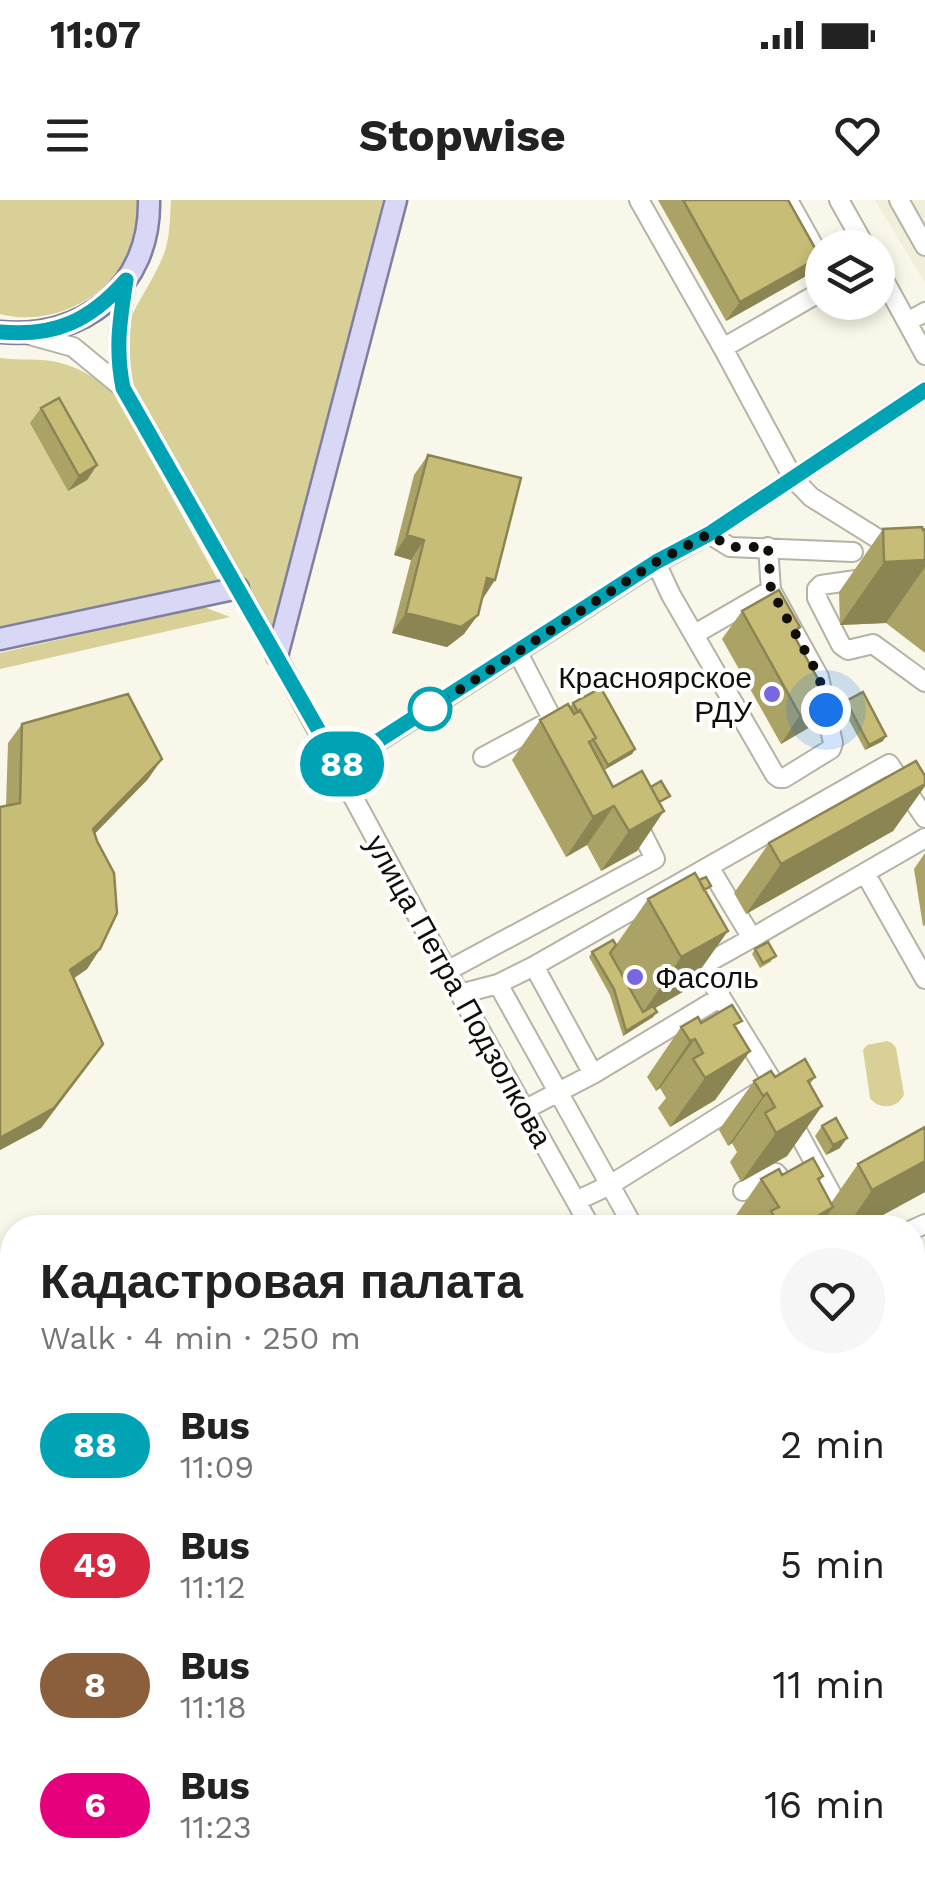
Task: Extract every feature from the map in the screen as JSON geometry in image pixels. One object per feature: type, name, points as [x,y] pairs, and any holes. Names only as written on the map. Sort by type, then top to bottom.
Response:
[{"type":"main road","points":[[277,656],[396,200]]},
{"type":"main road","points":[[0,332],[55,330],[82,319],[106,302],[126,280],[139,256],[150,201]]},
{"type":"main road","points":[[0,639],[238,588]]},
{"type":"street","points":[[639,200],[792,478],[810,497],[912,572]]},
{"type":"street","points":[[788,200],[805,230]]},
{"type":"street","points":[[839,200],[856,230]]},
{"type":"street","points":[[899,200],[925,246]]},
{"type":"street","name":"улица Петра Подзолкова","points":[[126,280],[117,360],[123,388],[339,766],[351,795],[584,1215]]},
{"type":"street","points":[[895,300],[925,354]]},
{"type":"street","points":[[723,348],[805,301]]},
{"type":"street","points":[[907,322],[925,312]]},
{"type":"street","name":"улица Петра Подзолкова","points":[[26,334],[73,347],[123,388]]},
{"type":"street","points":[[339,766],[656,562],[709,534],[925,390]]},
{"type":"street","points":[[709,534],[730,547],[853,552]]},
{"type":"street","points":[[656,562],[671,596],[775,775],[784,778],[832,749],[832,743],[819,676],[771,590],[768,547]]},
{"type":"street","points":[[912,572],[822,584],[817,589],[817,598],[844,649],[873,644],[925,682]]},
{"type":"street","points":[[695,634],[771,590]]},
{"type":"street","points":[[518,652],[552,720],[571,748]]},
{"type":"street","points":[[483,758],[552,720]]},
{"type":"street","points":[[460,994],[498,984],[534,966],[889,764],[925,818]]},
{"type":"street","points":[[447,971],[540,916],[656,858],[622,796]]},
{"type":"street","points":[[832,1195],[792,1124],[774,1082],[705,967],[925,838]]},
{"type":"street","points":[[709,867],[752,938]]},
{"type":"street","points":[[865,873],[925,979]]},
{"type":"street","points":[[534,966],[593,1074]]},
{"type":"street","points":[[498,984],[627,1215]]},
{"type":"street","points":[[524,1110],[721,998]]},
{"type":"street","points":[[576,1202],[610,1185],[774,1082]]},
{"type":"street","points":[[743,1191],[776,1173],[784,1186]]},
{"type":"shaded area","points":[[0,200],[138,200],[132,241],[118,271],[91,297],[37,317],[0,314]]},
{"type":"shaded area","points":[[171,200],[383,200],[272,631],[134,393],[126,371],[125,335],[164,254]]},
{"type":"shaded area","points":[[875,200],[925,200],[925,283],[895,230]]},
{"type":"shaded area","points":[[0,358],[42,360],[73,367],[116,396],[218,580],[0,627]]},
{"type":"shaded area","points":[[204,607],[230,617],[0,669],[0,653]]},
{"type":"shaded area","points":[[887,1041],[896,1048],[904,1094],[898,1103],[888,1106],[878,1105],[870,1098],[863,1050],[867,1045]]},
{"type":"building","points":[[683,200],[788,200],[805,230],[805,265],[740,302]]},
{"type":"building","points":[[59,398],[97,465],[79,476],[41,408]]},
{"type":"building","points":[[428,455],[521,478],[495,580],[487,578],[478,615],[461,627],[406,613],[424,540],[407,535]]},
{"type":"building","points":[[922,527],[925,560],[884,562],[883,529]]},
{"type":"building","points":[[779,590],[800,627],[792,632],[829,699],[800,715],[742,611]]},
{"type":"building","points":[[601,688],[635,749],[608,765],[573,703]]},
{"type":"building","points":[[863,692],[886,736],[869,745],[846,701]]},
{"type":"building","points":[[128,694],[162,759],[93,829],[114,873],[117,913],[100,949],[70,970],[103,1044],[54,1108],[0,1138],[0,807],[20,803],[22,724]]},
{"type":"building","points":[[568,704],[574,714],[580,710],[596,738],[589,742],[613,787],[642,771],[664,811],[629,831],[614,806],[593,817],[540,720]]},
{"type":"building","points":[[916,761],[925,784],[781,864],[769,843]]},
{"type":"building","points":[[661,781],[670,796],[659,802],[651,787]]},
{"type":"building","points":[[695,873],[728,931],[681,957],[648,899]]},
{"type":"building","points":[[706,877],[711,886],[704,890],[699,880]]},
{"type":"building","points":[[613,940],[616,945],[610,953],[643,1012],[653,1006],[657,1012],[626,1031],[614,989],[592,952]]},
{"type":"building","points":[[768,942],[776,956],[763,963],[755,949]]},
{"type":"building","points":[[732,1005],[742,1021],[734,1025],[750,1051],[705,1078],[693,1059],[703,1053],[681,1027],[698,1017],[701,1023]]},
{"type":"building","points":[[805,1059],[815,1077],[808,1081],[822,1106],[776,1133],[765,1113],[775,1107],[754,1081],[771,1071],[775,1077]]},
{"type":"building","points":[[836,1118],[847,1138],[833,1145],[822,1126]]},
{"type":"building","points":[[925,1127],[925,1161],[872,1190],[858,1164]]},
{"type":"building","points":[[813,1158],[823,1176],[818,1179],[833,1207],[819,1215],[773,1215],[771,1211],[779,1207],[761,1179],[779,1169],[782,1175]]},
{"type":"bus line","name":"88","points":[[0,332],[55,330],[82,319],[106,302],[126,280],[117,360],[123,388],[339,766],[656,562],[709,534],[925,390]]},
{"type":"place","name":"Красноярское РДУ","points":[[772,694]]},
{"type":"place","name":"Фасоль","points":[[635,977]]},
{"type":"route","points":[[430,709],[656,562],[709,534],[730,547],[768,547],[771,590],[819,676],[826,710]]}]
